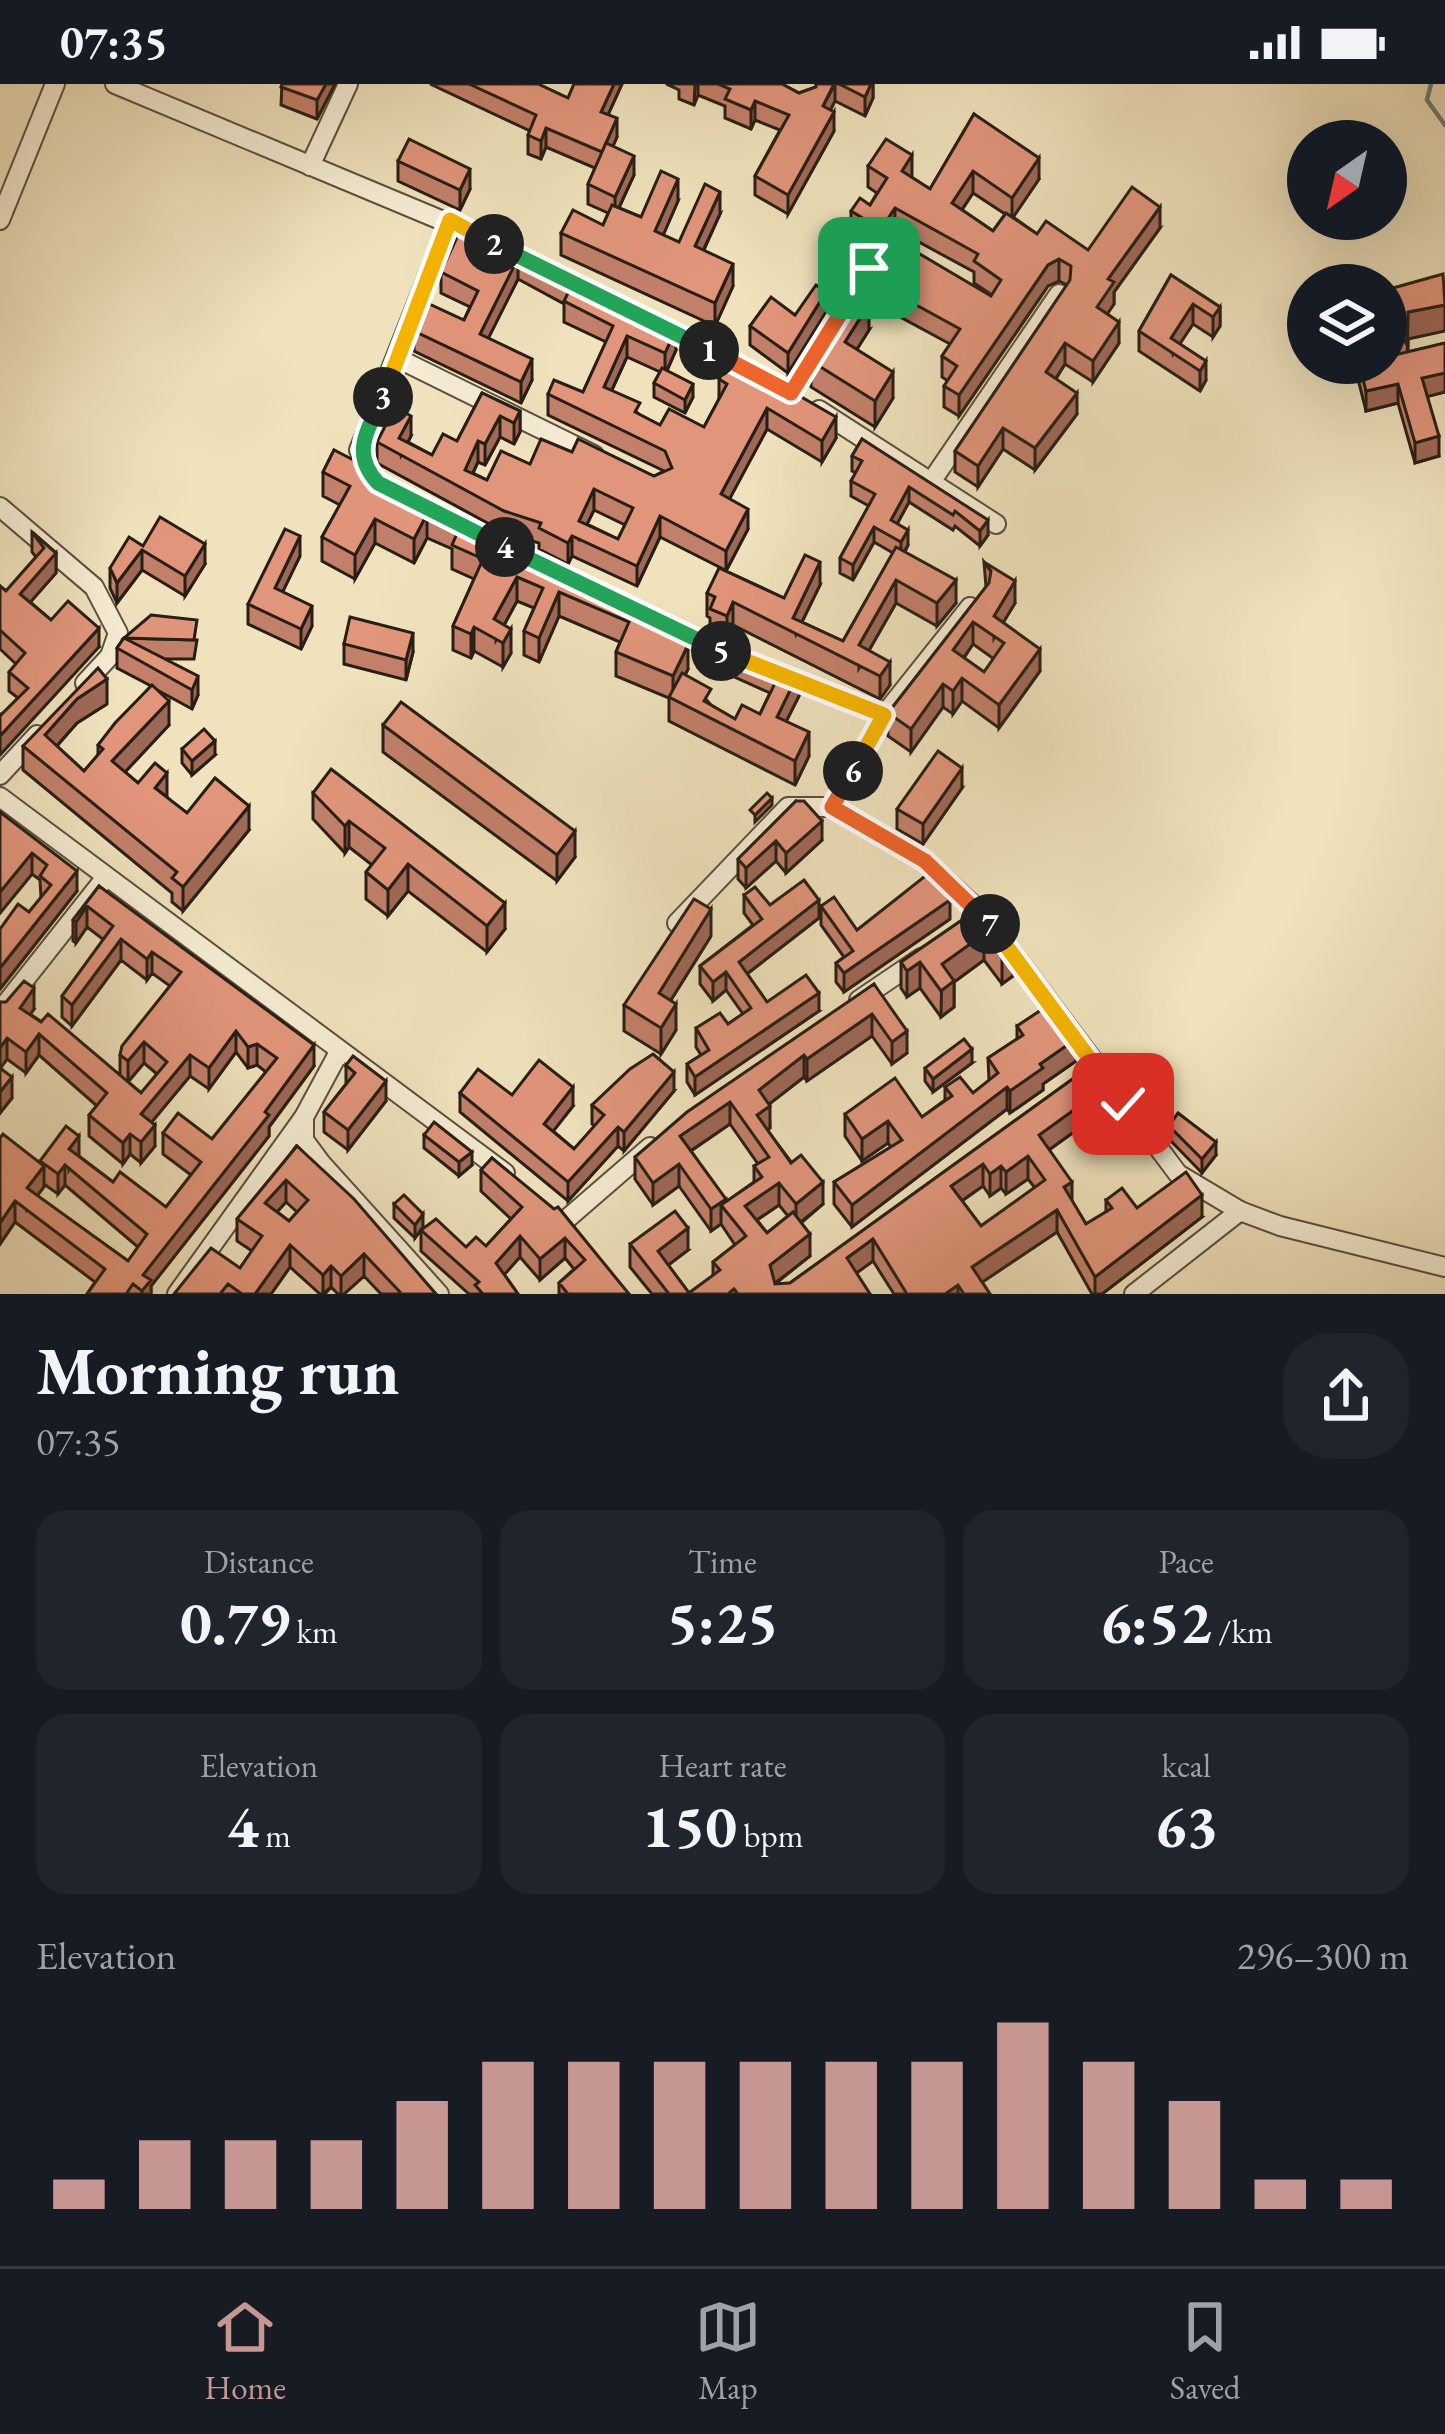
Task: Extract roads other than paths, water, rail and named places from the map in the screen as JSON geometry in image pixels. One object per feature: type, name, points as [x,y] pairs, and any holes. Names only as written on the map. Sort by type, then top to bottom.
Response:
[{"type":"street","points":[[0,220],[55,84]]},
{"type":"street","points":[[115,84],[450,220],[504,249]]},
{"type":"street","points":[[310,166],[348,84]]},
{"type":"street","points":[[399,494],[364,469],[359,451],[450,220]]},
{"type":"street","points":[[791,393],[869,268]]},
{"type":"street","points":[[931,482],[1059,294]]},
{"type":"street","points":[[627,309],[791,393],[996,524]]},
{"type":"street","points":[[399,359],[611,463]]},
{"type":"street","points":[[0,507],[94,587],[118,633],[110,656],[63,707]]},
{"type":"street","points":[[832,807],[884,715],[979,596]]},
{"type":"street","points":[[608,599],[735,656]]},
{"type":"street","points":[[756,665],[884,715]]},
{"type":"street","points":[[0,775],[47,724]]},
{"type":"street","points":[[0,797],[530,1191]]},
{"type":"street","points":[[677,922],[788,807],[832,807],[925,861],[984,915],[1178,1174],[1240,1211],[1445,1267]]},
{"type":"street","points":[[0,1011],[106,877]]},
{"type":"street","points":[[964,929],[984,915]]},
{"type":"street","points":[[845,1009],[944,942]]},
{"type":"street","points":[[177,1294],[304,1117],[339,1052]]},
{"type":"street","points":[[1077,1081],[1096,1067]]},
{"type":"street","points":[[304,1117],[304,1141],[439,1294]]},
{"type":"street","points":[[568,1218],[669,1131]]},
{"type":"street","points":[[549,1204],[582,1237]]},
{"type":"street","points":[[1134,1294],[1240,1211]]},
{"type":"waterway","points":[[1431,84],[1427,100],[1445,125]]}]
